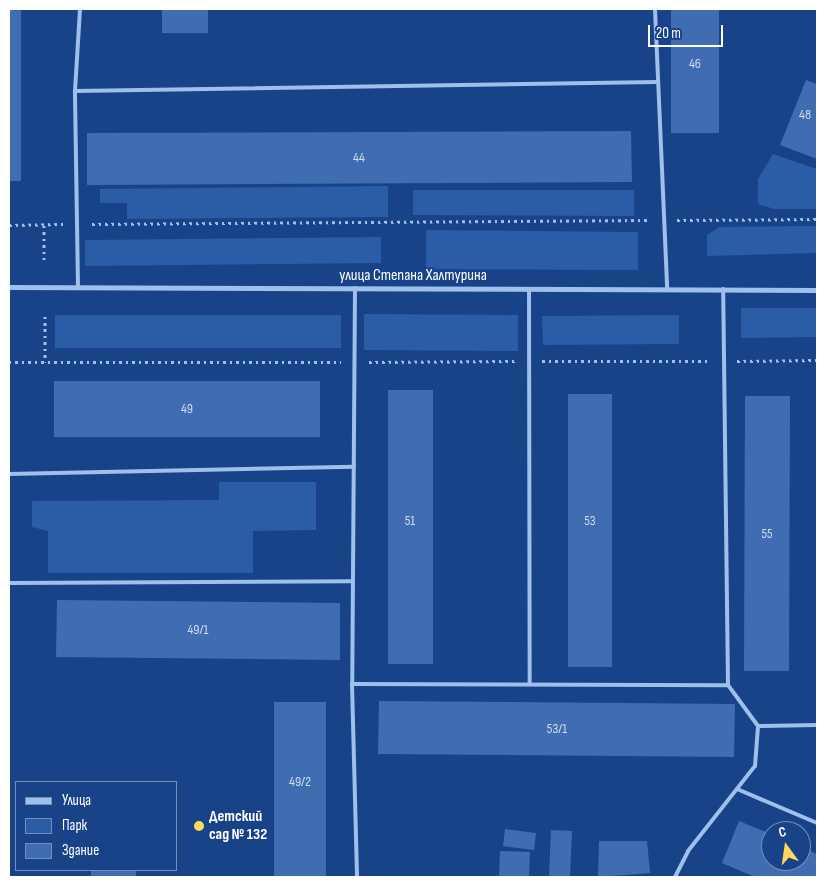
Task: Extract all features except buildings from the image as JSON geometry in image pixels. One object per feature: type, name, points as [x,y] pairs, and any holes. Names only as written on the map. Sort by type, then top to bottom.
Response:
[{"type":"street","name":"улица Степана Халтурина","points":[[9,287],[817,290]]},
{"type":"lane","points":[[78,287],[75,91],[80,9]]},
{"type":"lane","points":[[655,9],[667,289]]},
{"type":"lane","points":[[75,91],[657,82]]},
{"type":"lane","points":[[355,288],[352,684],[357,877]]},
{"type":"lane","points":[[529,289],[530,684]]},
{"type":"lane","points":[[675,877],[688,851],[755,766],[758,726],[728,685],[723,289]]},
{"type":"lane","points":[[9,474],[354,467]]},
{"type":"lane","points":[[9,583],[353,581]]},
{"type":"lane","points":[[352,684],[728,685]]},
{"type":"lane","points":[[758,726],[817,725]]},
{"type":"lane","points":[[736,789],[817,823]]},
{"type":"path","points":[[9,225],[817,219]]},
{"type":"path","points":[[44,225],[44,263]]},
{"type":"path","points":[[45,316],[45,362]]},
{"type":"path","points":[[9,362],[817,360]]},
{"type":"green space","points":[[773,154],[817,169],[817,209],[774,209],[758,204],[758,179]]},
{"type":"green space","points":[[388,186],[388,217],[127,219],[127,203],[100,203],[100,189]]},
{"type":"green space","points":[[413,190],[634,190],[634,216],[413,215]]},
{"type":"green space","points":[[817,226],[817,253],[707,256],[707,235],[719,227]]},
{"type":"green space","points":[[426,230],[638,232],[638,270],[426,269]]},
{"type":"green space","points":[[381,237],[381,263],[85,266],[85,240]]},
{"type":"green space","points":[[741,308],[817,308],[817,337],[741,338]]},
{"type":"green space","points":[[364,314],[518,315],[518,351],[364,350]]},
{"type":"green space","points":[[55,315],[341,315],[341,348],[55,348]]},
{"type":"green space","points":[[679,315],[679,344],[543,345],[542,316]]},
{"type":"green space","points":[[219,482],[316,482],[316,530],[253,531],[253,573],[48,573],[48,531],[32,527],[32,501],[219,500]]},
{"type":"place","name":"Детский сад № 132","points":[[199,826]]}]
